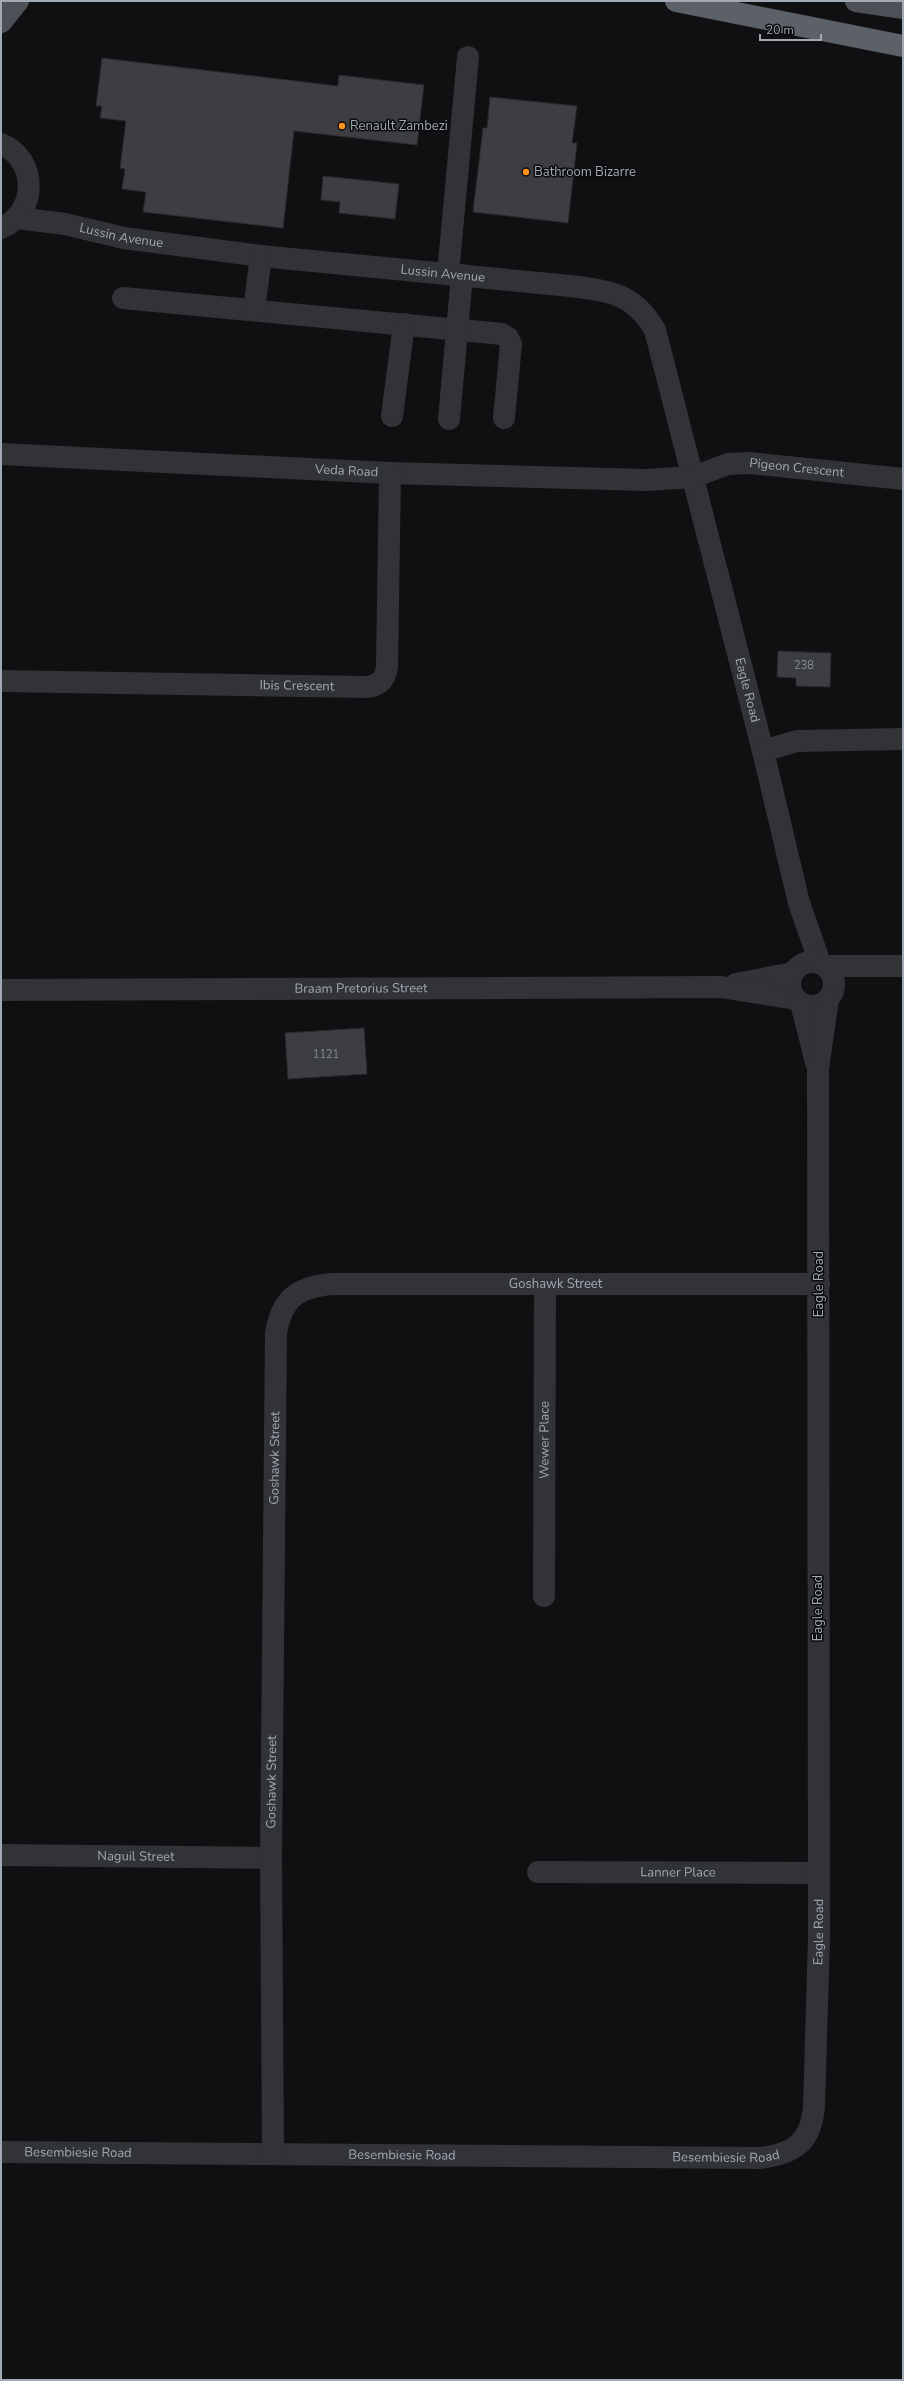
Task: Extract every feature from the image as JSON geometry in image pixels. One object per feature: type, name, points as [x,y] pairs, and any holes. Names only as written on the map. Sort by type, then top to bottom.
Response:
[{"type":"highway","points":[[676,1],[903,46]]},
{"type":"main road","points":[[1,22],[18,1]]},
{"type":"main road","points":[[856,1],[903,8]]},
{"type":"street","points":[[449,419],[458,330],[455,274],[468,57]]},
{"type":"street","name":"Lussin Avenue","points":[[2,139],[25,165],[29,179],[29,193],[25,206],[9,223]]},
{"type":"street","name":"Lussin Avenue","points":[[29,193],[65,224]]},
{"type":"street","name":"Lussin Avenue","points":[[9,223],[65,224],[124,238],[261,256],[455,274],[605,291],[624,297],[635,305],[649,319],[655,330],[693,478]]},
{"type":"street","points":[[254,310],[261,256]]},
{"type":"street","points":[[123,298],[502,334],[508,338],[511,344],[504,418]]},
{"type":"street","points":[[392,416],[404,324]]},
{"type":"street","name":"Veda Road","points":[[1,454],[390,473],[646,480],[693,478]]},
{"type":"street","name":"Pigeon Crescent","points":[[693,478],[728,464],[750,463],[903,479]]},
{"type":"street","name":"Ibis Crescent","points":[[1,681],[367,687],[379,684],[385,676],[387,666],[390,473]]},
{"type":"street","name":"Eagle Road","points":[[693,478],[764,751],[799,903],[822,965]]},
{"type":"street","points":[[764,751],[797,742],[903,740]]},
{"type":"street","name":"Eagle Road","points":[[795,970],[799,903]]},
{"type":"street","points":[[810,962],[822,965],[898,966],[854,978],[815,1006],[798,1001],[790,986],[795,970],[810,962]]},
{"type":"street","points":[[822,965],[833,978],[830,996]]},
{"type":"street","name":"Braam Pretorius Street","points":[[721,987],[795,970]]},
{"type":"street","name":"Braam Pretorius Street","points":[[1,990],[721,987],[798,1001]]},
{"type":"street","name":"Eagle Road","points":[[800,2144],[811,2126],[814,2107],[818,1873],[818,1069],[830,996]]},
{"type":"street","name":"Eagle Road","points":[[798,1001],[818,1069]]},
{"type":"street","name":"Goshawk Street","points":[[273,2153],[271,1858],[276,1333],[281,1314],[287,1303],[299,1291],[317,1285],[819,1284]]},
{"type":"street","name":"Wewer Place","points":[[544,1596],[545,1285]]},
{"type":"street","name":"Naguil Street","points":[[1,1855],[271,1858]]},
{"type":"street","name":"Lanner Place","points":[[538,1872],[818,1873]]},
{"type":"street","name":"Besembiesie Road","points":[[1,2152],[760,2158],[790,2151],[800,2144]]},
{"type":"building","points":[[102,58],[338,86],[339,75],[424,85],[417,145],[294,131],[283,228],[143,212],[146,192],[122,189],[125,169],[120,168],[126,121],[100,118],[102,106],[96,106]]},
{"type":"building","name":"Bathroom Bizarre","points":[[490,97],[577,106],[572,143],[577,143],[568,223],[473,212],[483,128],[487,128]]},
{"type":"building","points":[[323,176],[399,184],[395,219],[339,213],[340,202],[321,200]]},
{"type":"building","points":[[778,651],[831,653],[830,687],[796,686],[796,678],[777,677]]},
{"type":"building","points":[[364,1028],[367,1074],[288,1079],[285,1033]]},
{"type":"place","name":"Renault Zambezi","points":[[342,126]]},
{"type":"place","name":"Bathroom Bizarre","points":[[526,172]]}]
